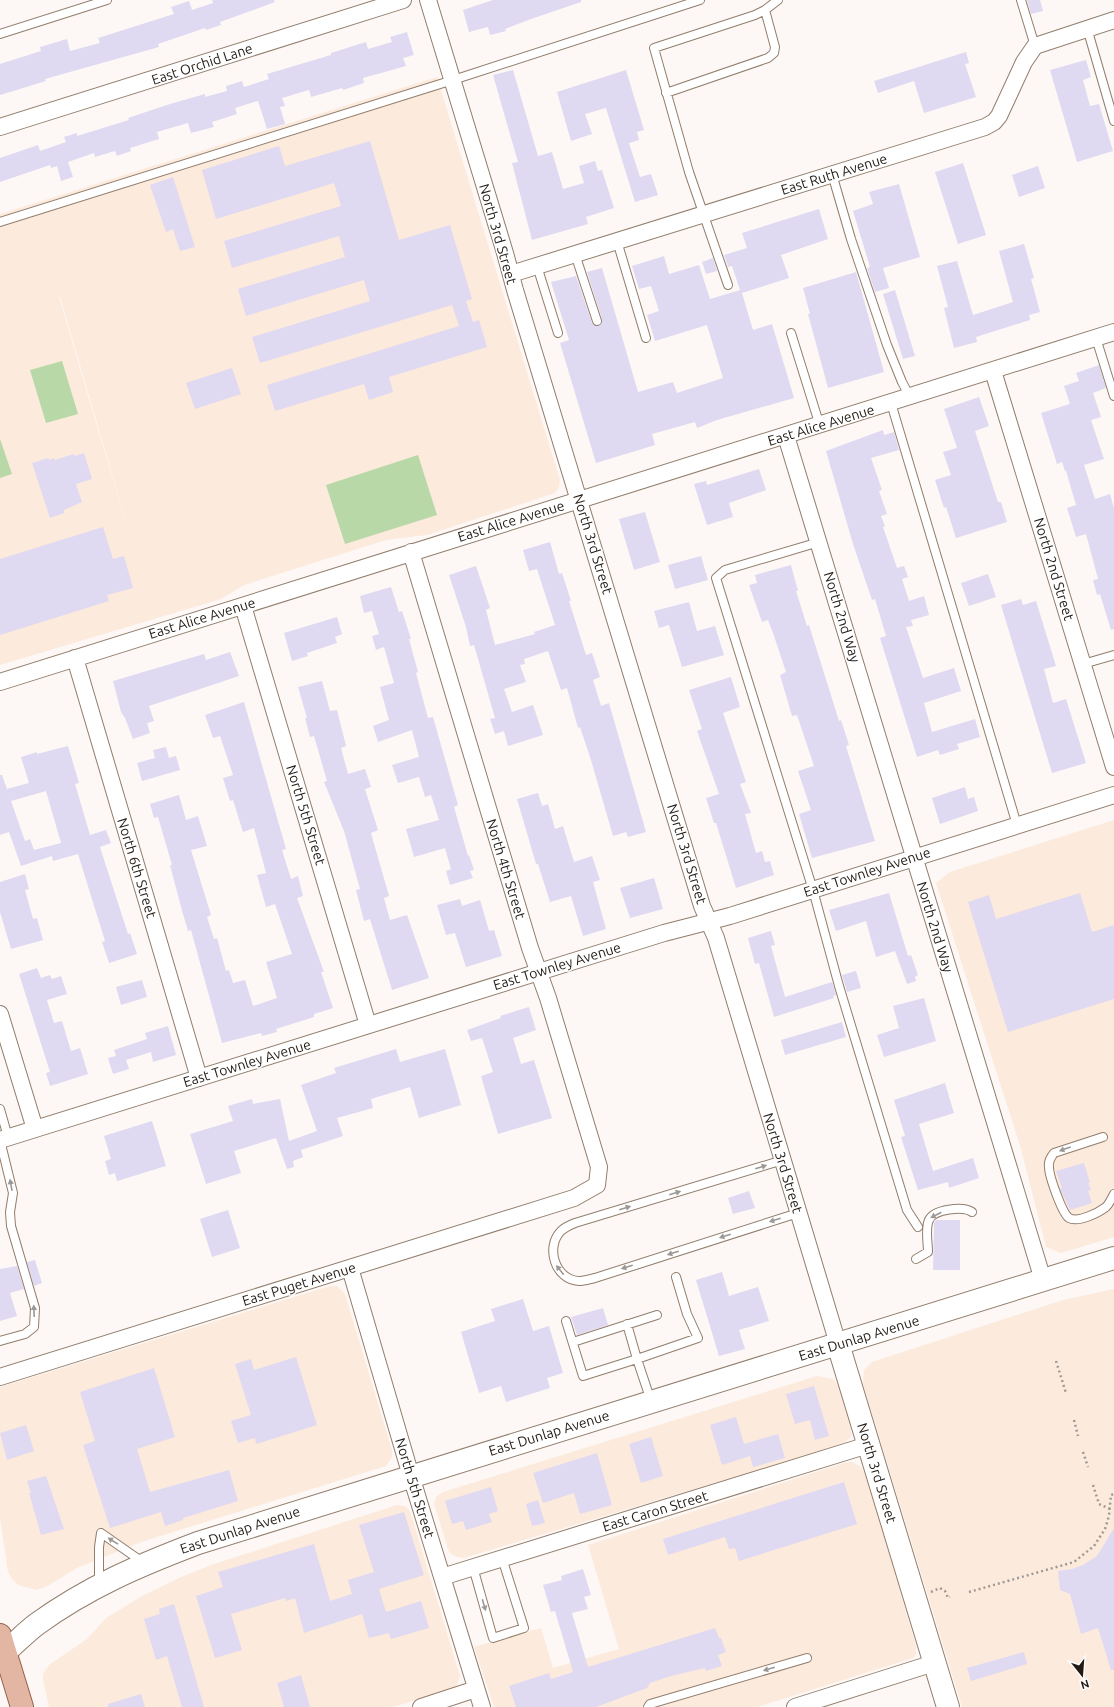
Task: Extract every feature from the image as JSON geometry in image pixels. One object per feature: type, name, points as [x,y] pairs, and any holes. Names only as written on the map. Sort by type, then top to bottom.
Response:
[{"type":"main road","name":"East Dunlap Avenue","points":[[1,1649],[72,1600],[145,1563],[198,1543],[1114,1258]]},
{"type":"main road","name":"North 3rd Street","points":[[838,1344],[948,1707]]},
{"type":"main road","points":[[1,1649],[22,1707]]},
{"type":"street","name":"East Orchid Lane","points":[[0,127],[403,0]]},
{"type":"street","name":"North 3rd Street","points":[[428,0],[702,906],[716,938],[838,1344]]},
{"type":"street","points":[[1035,46],[1114,20]]},
{"type":"street","name":"East Ruth Avenue","points":[[511,274],[985,128],[994,122],[999,116],[1024,62],[1035,46]]},
{"type":"street","name":"East Alice Avenue","points":[[0,682],[411,552],[820,426],[1114,332]]},
{"type":"street","name":"North 2nd Street","points":[[993,371],[1114,767]]},
{"type":"street","name":"North 2nd Way","points":[[786,436],[1043,1280]]},
{"type":"street","name":"North 4th Street","points":[[411,552],[538,972],[599,1167],[597,1185]]},
{"type":"street","name":"North 5th Street","points":[[243,606],[368,1025]]},
{"type":"street","name":"North 6th Street","points":[[75,658],[199,1078]]},
{"type":"street","name":"East Townley Avenue","points":[[3,1139],[538,972],[730,916],[1114,795]]},
{"type":"street","points":[[0,1014],[35,1129]]},
{"type":"street","name":"East Puget Avenue","points":[[0,1377],[574,1198],[597,1185]]},
{"type":"street","name":"North 5th Street","points":[[350,1268],[411,1476],[482,1707]]},
{"type":"street","name":"East Caron Street","points":[[442,1577],[868,1445]]},
{"type":"street","points":[[795,1707],[934,1663]]},
{"type":"street","points":[[421,1707],[476,1690]]},
{"type":"lane","points":[[0,34],[107,0]]},
{"type":"lane","points":[[0,222],[453,80],[700,0]]},
{"type":"lane","points":[[728,285],[703,214],[666,93],[654,48],[765,10],[778,0]]},
{"type":"lane","points":[[1021,0],[1035,46]]},
{"type":"lane","points":[[666,93],[768,58],[774,53],[775,47],[765,10]]},
{"type":"lane","points":[[1087,28],[1114,121]]},
{"type":"lane","points":[[832,174],[887,345],[910,397]]},
{"type":"lane","points":[[617,241],[646,338]]},
{"type":"lane","points":[[576,254],[597,322]]},
{"type":"lane","points":[[537,266],[558,333]]},
{"type":"lane","points":[[791,333],[820,426]]},
{"type":"lane","points":[[1096,338],[1114,396]]},
{"type":"lane","points":[[891,403],[1017,825]]},
{"type":"lane","points":[[819,542],[725,570],[716,578],[813,890],[839,986],[908,1210],[918,1227]]},
{"type":"lane","points":[[1083,664],[1114,655]]},
{"type":"lane","points":[[0,1109],[3,1139],[13,1193],[10,1212],[11,1226],[35,1308],[34,1327],[25,1334],[0,1341]]},
{"type":"lane","points":[[1103,1137],[1054,1153],[1050,1160],[1049,1168],[1058,1196],[1066,1215],[1070,1218],[1076,1219],[1097,1213],[1107,1206],[1114,1194]]},
{"type":"lane","points":[[783,1160],[575,1223],[561,1230],[553,1245],[553,1261],[563,1275],[578,1281],[584,1280],[798,1213]]},
{"type":"lane","points":[[916,1259],[928,1252],[929,1219],[934,1215],[957,1208],[968,1209],[972,1212]]},
{"type":"lane","points":[[566,1321],[583,1376],[698,1338],[687,1314],[676,1277]]},
{"type":"lane","points":[[573,1342],[657,1315]]},
{"type":"lane","points":[[627,1324],[652,1402]]},
{"type":"lane","points":[[99,1586],[99,1547],[101,1533],[145,1563]]},
{"type":"lane","points":[[473,1567],[493,1638],[524,1628],[502,1558]]},
{"type":"lane","points":[[648,1707],[650,1704],[806,1658]]},
{"type":"path","points":[[1056,1361],[1066,1393]]},
{"type":"path","points":[[1074,1420],[1078,1436]]},
{"type":"path","points":[[1083,1452],[1088,1467]]},
{"type":"path","points":[[1093,1485],[1099,1504],[1110,1509]]},
{"type":"path","points":[[969,1592],[1074,1562],[1094,1546],[1105,1529],[1110,1509],[1110,1495],[1114,1494]]},
{"type":"path","points":[[930,1593],[940,1588],[945,1591],[948,1598],[950,1597]]},
{"type":"shaded area","points":[[437,77],[560,480],[559,487],[555,493],[427,535],[386,540],[244,585],[221,599],[0,665],[0,214]],"holes":[[[59,297],[60,297],[131,539]]]},
{"type":"shaded area","points":[[1114,820],[1114,1237],[1061,1253],[1046,1247],[1021,1149],[936,883],[950,872]]},
{"type":"shaded area","points":[[330,1286],[337,1286],[345,1294],[392,1450],[392,1457],[386,1466],[141,1542],[77,1568],[46,1587],[36,1590],[18,1585],[12,1579],[8,1572],[0,1518],[0,1387]]},
{"type":"shaded area","points":[[1114,1289],[1114,1707],[962,1707],[863,1384],[864,1370],[872,1362],[1063,1300]]},
{"type":"shaded area","points":[[817,1376],[833,1379],[839,1386],[851,1425],[851,1437],[845,1442],[832,1448],[464,1558],[456,1557],[449,1552],[434,1504],[436,1497],[443,1492]]},
{"type":"shaded area","points":[[852,1462],[861,1467],[867,1477],[916,1646],[916,1654],[913,1658],[757,1707],[494,1707],[474,1647],[541,1628],[553,1668],[619,1649],[588,1545],[844,1463]]},
{"type":"shaded area","points":[[397,1505],[405,1506],[409,1509],[411,1514],[460,1676],[457,1685],[453,1689],[393,1707],[49,1707],[43,1674],[49,1665],[87,1639],[106,1618],[144,1595],[179,1578],[211,1565]]},
{"type":"green space","points":[[62,361],[78,414],[46,423],[30,370]]},
{"type":"green space","points":[[0,439],[12,474],[0,478]]},
{"type":"green space","points":[[418,455],[437,515],[345,544],[326,485]]},
{"type":"building","points":[[212,0],[274,0],[275,2],[220,22],[221,25],[206,30],[205,28],[158,44],[159,47],[45,79],[46,81],[0,95],[0,64],[41,51],[40,47],[67,39],[70,51],[100,43],[98,38],[174,14],[171,7],[189,1],[192,10],[213,3]]},
{"type":"building","points":[[493,0],[581,0],[581,2],[505,29],[506,31],[490,35],[488,27],[469,32],[463,10]]},
{"type":"building","points":[[1027,0],[1040,0],[1043,11],[1031,14]]},
{"type":"building","points":[[407,32],[414,55],[403,58],[406,66],[363,78],[364,83],[343,90],[342,88],[311,97],[309,90],[282,98],[285,106],[280,107],[285,124],[267,129],[258,101],[235,108],[237,114],[212,122],[214,127],[191,133],[188,123],[157,132],[159,139],[130,148],[131,151],[117,156],[115,151],[95,157],[94,153],[68,162],[73,177],[61,181],[57,166],[51,168],[50,165],[0,182],[0,158],[38,145],[40,151],[66,142],[64,137],[77,133],[77,136],[129,120],[128,118],[170,104],[205,94],[205,97],[227,91],[226,86],[242,81],[244,87],[269,79],[267,74],[331,55],[331,53],[366,42],[368,49],[392,42],[390,37]]},
{"type":"building","points":[[966,52],[969,63],[965,64],[976,97],[924,113],[914,81],[878,93],[874,81]]},
{"type":"building","points":[[1086,60],[1091,77],[1083,80],[1090,106],[1099,104],[1113,151],[1077,162],[1050,70]]},
{"type":"building","points":[[513,70],[538,156],[552,152],[563,189],[584,183],[579,166],[595,161],[598,171],[602,170],[614,208],[586,217],[588,224],[532,240],[512,163],[518,162],[493,75]]},
{"type":"building","points":[[626,70],[644,130],[637,132],[639,140],[629,143],[640,177],[651,174],[658,195],[635,202],[606,108],[585,114],[592,134],[571,141],[557,92]]},
{"type":"building","points":[[370,141],[399,240],[450,225],[472,299],[466,301],[473,322],[479,320],[487,347],[389,377],[393,392],[369,400],[364,384],[275,411],[267,385],[459,326],[452,305],[260,363],[252,337],[370,301],[364,280],[246,316],[238,289],[345,257],[339,236],[232,268],[224,241],[341,206],[334,183],[216,219],[202,170],[279,146],[285,166]]},
{"type":"building","points":[[963,163],[986,235],[958,244],[935,172]]},
{"type":"building","points":[[1038,166],[1045,188],[1019,197],[1012,175]]},
{"type":"building","points":[[173,177],[195,247],[180,251],[173,229],[166,232],[150,185]]},
{"type":"building","points":[[899,184],[920,257],[883,268],[889,288],[875,292],[867,268],[870,267],[853,211],[873,204],[869,192]]},
{"type":"building","points":[[819,209],[828,239],[781,255],[789,278],[742,293],[753,330],[772,324],[794,398],[717,420],[697,428],[695,422],[652,434],[655,445],[596,463],[560,343],[569,340],[551,282],[576,276],[592,323],[598,326],[601,324],[602,319],[587,272],[602,268],[638,392],[673,382],[677,393],[723,378],[707,325],[655,341],[647,315],[659,311],[651,286],[639,289],[632,266],[664,256],[669,274],[699,265],[710,299],[740,290],[732,266],[728,267],[724,255],[747,248],[742,233]]},
{"type":"building","points":[[1024,244],[1034,278],[1031,279],[1040,312],[1029,315],[1030,320],[976,337],[977,342],[954,348],[944,308],[948,307],[937,266],[957,261],[973,315],[1013,302],[999,251]]},
{"type":"building","points":[[713,258],[717,271],[706,274],[702,262]]},
{"type":"building","points":[[856,272],[884,372],[828,388],[808,314],[810,314],[803,288]]},
{"type":"building","points":[[895,290],[915,356],[903,359],[883,294]]},
{"type":"building","points":[[1099,365],[1106,388],[1093,393],[1101,417],[1091,420],[1104,459],[1084,465],[1095,499],[1110,494],[1114,508],[1114,629],[1111,630],[1100,594],[1097,595],[1093,580],[1098,579],[1086,534],[1076,537],[1067,508],[1076,505],[1066,471],[1062,462],[1057,464],[1041,413],[1070,404],[1064,386],[1079,381],[1076,373]]},
{"type":"building","points":[[232,368],[241,394],[195,409],[186,383]]},
{"type":"building","points":[[979,397],[989,426],[975,431],[998,502],[1001,502],[1007,522],[956,538],[935,480],[951,475],[943,452],[957,448],[944,409]]},
{"type":"building","points":[[883,430],[884,435],[894,432],[899,450],[871,458],[882,490],[879,491],[887,514],[881,516],[885,526],[883,527],[897,568],[904,566],[908,577],[902,579],[909,601],[924,596],[929,615],[911,620],[913,626],[906,627],[923,678],[954,668],[961,691],[924,703],[932,732],[975,719],[980,737],[957,744],[959,749],[940,755],[938,750],[917,757],[880,638],[886,636],[875,599],[872,600],[853,544],[826,451]]},
{"type":"building","points":[[84,453],[92,479],[76,484],[82,502],[64,510],[64,513],[50,518],[32,463],[48,458],[49,460],[54,458],[55,460],[74,454],[75,456]]},
{"type":"building","points":[[759,469],[766,490],[729,503],[733,517],[707,525],[694,484],[706,481],[707,485]]},
{"type":"building","points":[[645,512],[660,562],[634,570],[619,519]]},
{"type":"building","points":[[103,527],[113,559],[124,556],[133,588],[107,595],[109,601],[0,635],[0,559]]},
{"type":"building","points":[[550,542],[559,574],[562,573],[571,601],[569,601],[586,655],[592,653],[600,677],[593,680],[601,706],[609,703],[646,832],[628,837],[626,832],[613,836],[591,760],[580,727],[578,728],[567,688],[561,690],[548,651],[524,659],[525,664],[520,665],[526,682],[504,689],[512,712],[533,705],[543,735],[508,746],[504,731],[495,734],[490,719],[495,718],[474,645],[470,646],[466,627],[449,575],[476,566],[490,608],[486,610],[495,645],[535,634],[534,632],[555,625],[537,569],[529,571],[523,550]]},
{"type":"building","points":[[701,556],[708,580],[675,589],[668,565]]},
{"type":"building","points":[[791,565],[798,591],[796,591],[807,626],[809,625],[839,721],[841,720],[849,745],[846,746],[875,841],[812,858],[799,814],[811,810],[798,771],[814,766],[797,715],[792,716],[780,675],[786,672],[773,633],[768,620],[762,622],[749,585],[757,583],[755,575]]},
{"type":"building","points":[[988,574],[996,597],[969,606],[961,583]]},
{"type":"building","points":[[391,587],[399,612],[402,611],[411,639],[409,639],[418,672],[416,673],[428,718],[433,717],[458,805],[454,807],[468,856],[469,855],[474,870],[470,871],[473,878],[450,885],[446,871],[451,869],[445,848],[414,857],[406,829],[439,820],[431,795],[425,797],[419,777],[398,783],[392,765],[419,757],[412,730],[378,742],[373,726],[389,720],[380,687],[394,683],[384,647],[376,650],[372,636],[379,634],[372,611],[364,613],[360,596]]},
{"type":"building","points":[[1021,599],[1023,605],[1036,601],[1056,666],[1044,669],[1053,703],[1066,699],[1086,763],[1052,773],[1001,605]]},
{"type":"building","points":[[689,602],[697,631],[715,626],[724,655],[682,667],[669,625],[659,628],[654,611]]},
{"type":"building","points":[[337,617],[342,634],[335,637],[337,643],[307,653],[308,656],[292,661],[284,633]]},
{"type":"building","points":[[230,652],[239,676],[149,706],[154,721],[147,723],[150,733],[133,739],[125,718],[121,712],[113,681],[204,654],[206,660]]},
{"type":"building","points":[[731,677],[740,707],[723,713],[746,782],[740,784],[751,813],[745,814],[756,853],[762,851],[765,862],[770,861],[774,875],[736,888],[716,823],[714,823],[706,798],[719,794],[697,731],[702,729],[689,690]]},
{"type":"building","points":[[322,681],[330,711],[337,710],[346,746],[341,748],[348,774],[365,769],[371,787],[365,789],[378,830],[371,833],[389,896],[384,898],[390,920],[407,915],[429,978],[392,990],[370,919],[364,921],[356,890],[360,889],[344,831],[324,782],[327,781],[314,736],[310,737],[305,718],[307,718],[298,687]]},
{"type":"building","points":[[244,702],[286,849],[282,850],[291,879],[298,876],[303,896],[297,898],[324,972],[321,972],[333,1008],[314,1014],[314,1017],[276,1029],[277,1032],[262,1036],[261,1033],[222,1043],[191,930],[188,931],[181,907],[170,865],[172,865],[158,817],[154,818],[150,804],[179,795],[186,820],[198,816],[207,846],[191,850],[211,915],[207,917],[214,939],[217,938],[226,971],[229,970],[233,983],[245,980],[253,1006],[277,998],[266,962],[292,954],[275,904],[266,907],[257,875],[266,873],[254,828],[243,832],[233,800],[230,801],[223,778],[233,775],[220,736],[213,738],[205,715]]},
{"type":"building","points":[[68,746],[79,783],[75,784],[90,835],[106,830],[111,843],[100,847],[128,934],[130,933],[137,954],[109,963],[102,942],[105,941],[78,854],[53,861],[52,856],[21,866],[9,832],[0,835],[0,775],[2,775],[7,789],[29,783],[21,757],[37,752],[37,754]],"holes":[[[46,791],[61,843],[34,850],[30,839],[25,841],[11,801]]]},
{"type":"building","points":[[166,747],[169,758],[176,756],[180,770],[142,781],[137,763],[155,758],[153,750]]},
{"type":"building","points":[[965,787],[968,799],[974,797],[978,811],[940,824],[932,798]]},
{"type":"building","points":[[538,793],[542,806],[548,804],[555,829],[563,826],[574,862],[592,856],[600,880],[593,882],[606,929],[583,936],[571,896],[550,902],[538,864],[536,864],[517,799]]},
{"type":"building","points":[[25,874],[29,889],[25,890],[33,919],[37,918],[43,940],[11,949],[0,912],[0,882]]},
{"type":"building","points":[[654,878],[663,909],[630,918],[620,888]]},
{"type":"building","points":[[889,893],[908,956],[911,955],[918,975],[915,977],[916,981],[907,984],[895,951],[876,957],[866,921],[836,931],[829,910]]},
{"type":"building","points":[[1080,893],[1092,932],[1114,925],[1114,999],[1008,1032],[968,902],[989,895],[996,919]]},
{"type":"building","points":[[460,899],[462,906],[480,900],[489,931],[494,930],[502,956],[466,967],[455,933],[446,935],[437,905]]},
{"type":"building","points":[[771,931],[775,945],[771,946],[785,997],[832,982],[836,995],[833,996],[834,998],[774,1017],[759,963],[755,964],[748,938]]},
{"type":"building","points":[[37,968],[41,978],[50,975],[52,979],[61,976],[67,994],[47,1000],[54,1023],[62,1021],[71,1051],[80,1048],[88,1074],[50,1086],[46,1073],[50,1072],[19,974]]},
{"type":"building","points":[[856,971],[861,988],[847,992],[842,975]]},
{"type":"building","points":[[142,980],[147,997],[121,1005],[116,987]]},
{"type":"building","points":[[924,998],[936,1041],[884,1057],[877,1035],[899,1028],[893,1006]]},
{"type":"building","points":[[529,1007],[536,1030],[513,1038],[521,1064],[534,1060],[552,1118],[498,1134],[481,1076],[493,1072],[482,1038],[471,1041],[467,1030],[501,1018],[500,1016]]},
{"type":"building","points":[[842,1022],[846,1037],[785,1055],[781,1040]]},
{"type":"building","points":[[168,1026],[176,1055],[153,1062],[151,1052],[126,1060],[129,1069],[113,1074],[108,1058],[116,1056],[114,1050],[147,1039],[145,1033]]},
{"type":"building","points":[[396,1049],[400,1062],[445,1049],[461,1105],[419,1118],[410,1087],[371,1099],[373,1108],[337,1118],[343,1136],[301,1150],[303,1157],[293,1161],[294,1167],[287,1169],[276,1138],[234,1151],[241,1173],[206,1184],[190,1134],[233,1121],[228,1106],[252,1099],[253,1104],[280,1099],[289,1141],[317,1131],[301,1085],[336,1073],[334,1068]]},
{"type":"building","points":[[945,1083],[954,1113],[919,1124],[933,1171],[973,1158],[979,1178],[949,1188],[948,1182],[918,1190],[901,1137],[905,1136],[894,1100]]},
{"type":"building","points":[[152,1121],[166,1166],[117,1181],[115,1173],[109,1175],[105,1161],[111,1159],[104,1136]]},
{"type":"building","points":[[1084,1163],[1090,1183],[1088,1183],[1091,1190],[1088,1191],[1092,1203],[1070,1210],[1060,1189],[1062,1188],[1056,1171]]},
{"type":"building","points":[[749,1191],[755,1208],[733,1214],[728,1198]]},
{"type":"building","points":[[228,1210],[240,1248],[212,1257],[200,1219]]},
{"type":"building","points":[[936,1220],[960,1220],[960,1270],[933,1270],[934,1223]]},
{"type":"building","points":[[35,1260],[42,1283],[34,1286],[27,1262]]},
{"type":"building","points":[[17,1266],[24,1289],[10,1293],[17,1316],[0,1321],[0,1269]]},
{"type":"building","points":[[722,1272],[729,1296],[758,1287],[769,1321],[739,1330],[745,1349],[719,1356],[696,1280]]},
{"type":"building","points":[[523,1299],[533,1331],[549,1326],[563,1373],[547,1378],[550,1388],[506,1402],[501,1386],[479,1393],[461,1332],[495,1321],[491,1309]]},
{"type":"building","points":[[603,1308],[608,1325],[577,1335],[571,1317]]},
{"type":"building","points":[[296,1357],[317,1425],[256,1444],[255,1438],[238,1443],[231,1421],[251,1415],[235,1364],[251,1359],[254,1370]]},
{"type":"building","points":[[154,1368],[175,1437],[137,1449],[150,1492],[229,1470],[238,1501],[183,1518],[183,1520],[165,1526],[161,1512],[110,1528],[83,1445],[95,1441],[80,1392]]},
{"type":"building","points":[[814,1386],[829,1436],[815,1440],[810,1420],[795,1424],[786,1394]]},
{"type":"building","points":[[736,1417],[744,1444],[778,1434],[785,1458],[753,1467],[750,1456],[722,1465],[710,1425]]},
{"type":"building","points":[[26,1425],[34,1451],[7,1460],[0,1433]]},
{"type":"building","points":[[651,1437],[663,1476],[641,1483],[629,1444]]},
{"type":"building","points":[[597,1453],[612,1505],[580,1514],[574,1493],[543,1503],[533,1473]]},
{"type":"building","points":[[46,1476],[64,1529],[41,1535],[27,1481]]},
{"type":"building","points":[[844,1482],[857,1524],[739,1561],[735,1548],[729,1549],[725,1537],[668,1555],[663,1539]]},
{"type":"building","points":[[491,1487],[498,1511],[489,1514],[492,1522],[466,1530],[463,1521],[452,1524],[445,1501]]},
{"type":"building","points":[[538,1500],[545,1523],[532,1526],[526,1504]]},
{"type":"building","points":[[404,1512],[424,1575],[379,1589],[386,1612],[421,1601],[429,1628],[391,1639],[389,1633],[369,1638],[362,1614],[304,1633],[295,1598],[286,1601],[285,1598],[231,1614],[242,1650],[215,1658],[196,1596],[223,1587],[218,1572],[314,1544],[330,1601],[352,1594],[348,1580],[374,1572],[359,1525]]},
{"type":"building","points":[[1114,1528],[1114,1670],[1111,1670],[1098,1628],[1081,1634],[1070,1594],[1060,1590],[1058,1571],[1072,1569],[1083,1565],[1097,1556]]},
{"type":"building","points":[[583,1569],[591,1595],[584,1597],[588,1609],[572,1613],[588,1667],[715,1628],[719,1638],[721,1638],[726,1652],[718,1655],[722,1666],[706,1671],[705,1668],[671,1676],[650,1683],[647,1688],[596,1707],[516,1707],[509,1686],[549,1673],[551,1679],[573,1672],[555,1611],[551,1612],[543,1585],[562,1580],[561,1576]]},
{"type":"building","points":[[174,1604],[204,1707],[182,1707],[167,1656],[156,1660],[144,1619],[160,1614],[159,1609]]},
{"type":"building","points":[[1024,1652],[1027,1664],[971,1681],[967,1668]]},
{"type":"building","points":[[301,1675],[310,1707],[284,1707],[277,1683]]},
{"type":"building","points":[[141,1694],[145,1707],[108,1707],[108,1704]]}]
